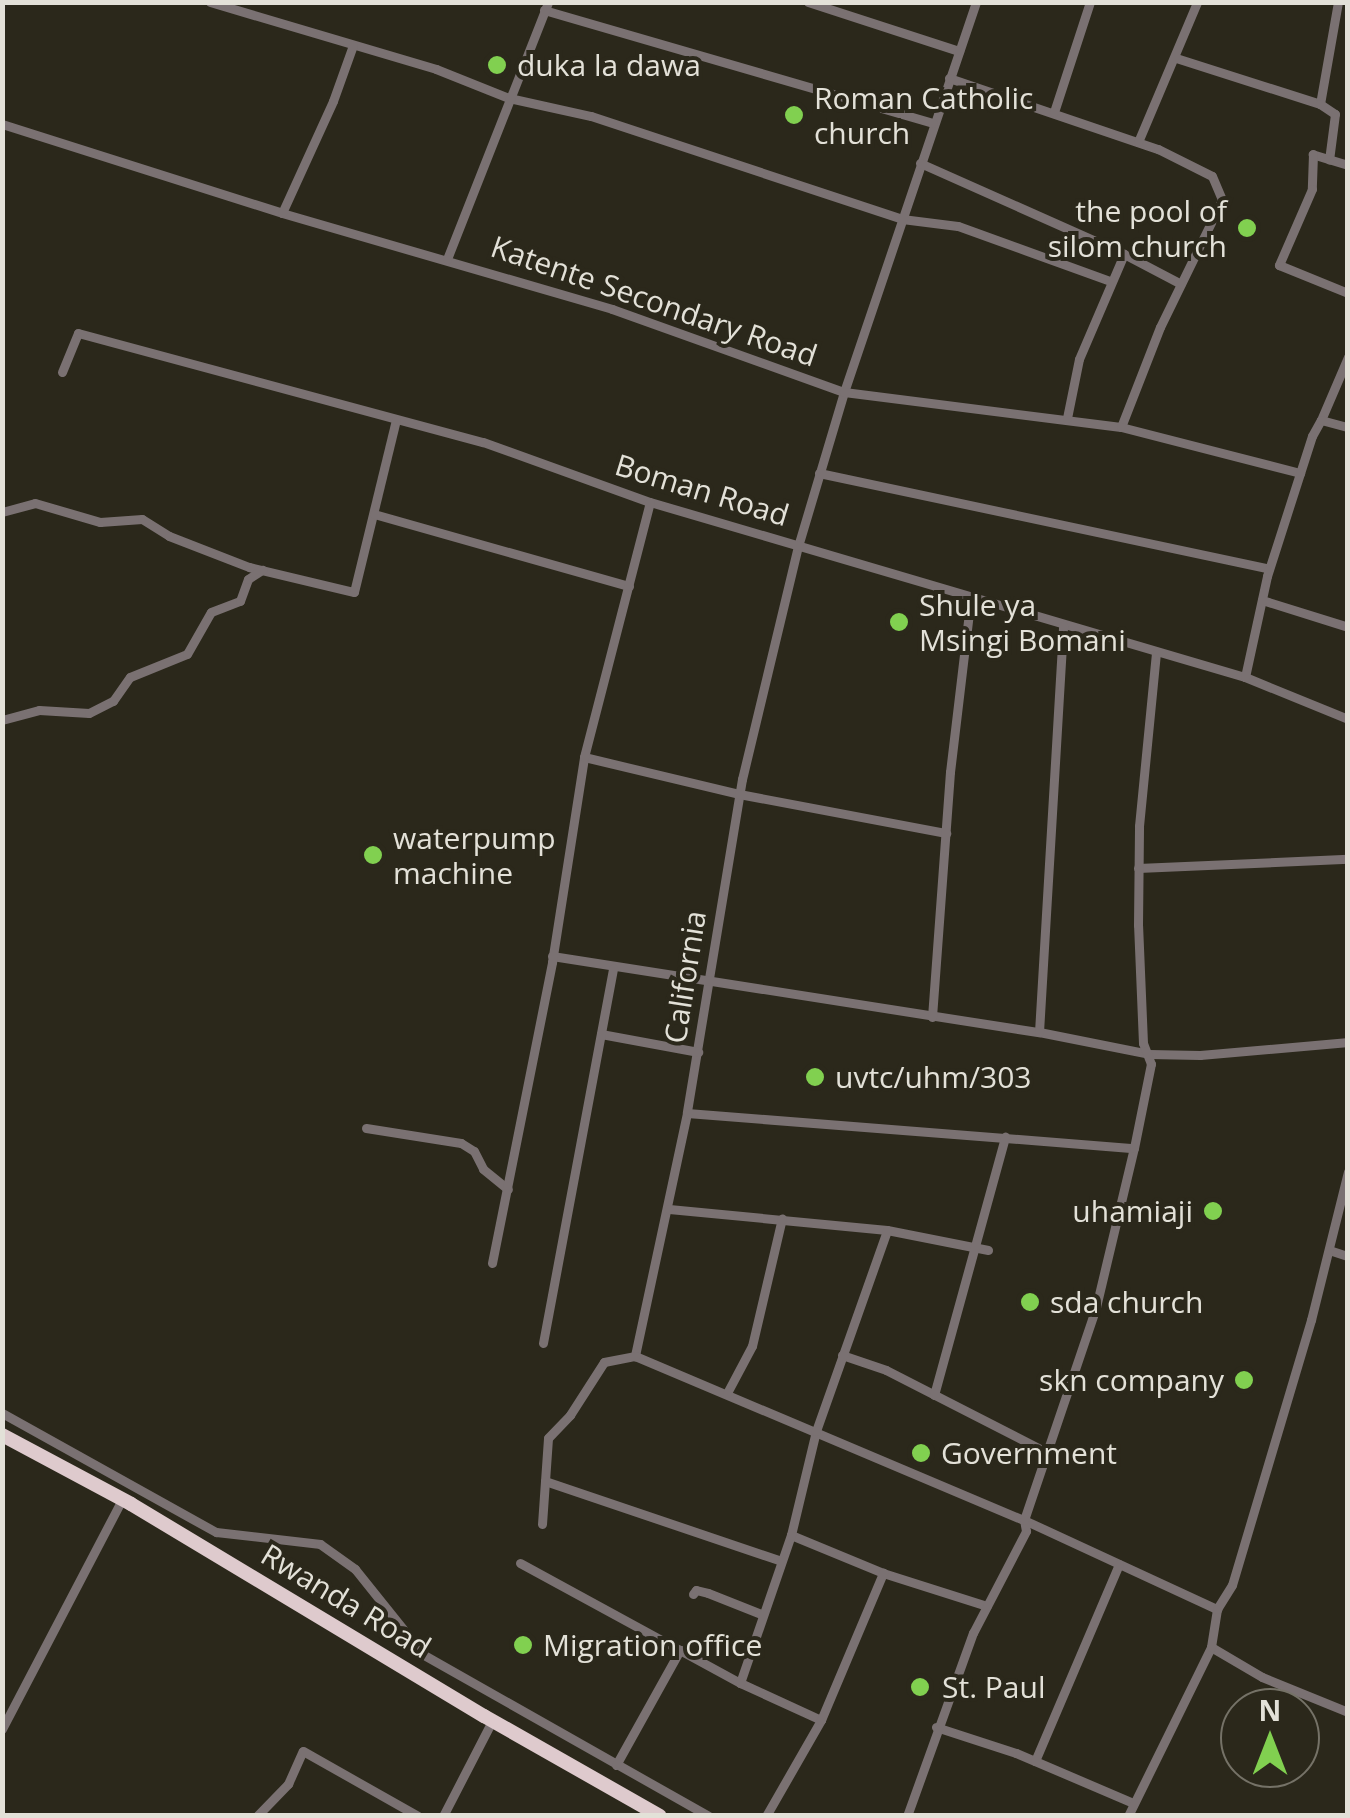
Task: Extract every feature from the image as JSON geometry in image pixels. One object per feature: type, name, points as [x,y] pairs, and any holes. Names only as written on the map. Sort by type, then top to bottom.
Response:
[{"type":"highway","name":"Rwanda Road","points":[[2,1436],[122,1499],[660,1816]]},
{"type":"street","points":[[210,2],[436,69],[509,98],[591,116],[902,219],[958,226],[1110,281]]},
{"type":"street","points":[[808,2],[959,50]]},
{"type":"street","name":"California","points":[[635,1356],[669,1209],[739,794],[798,546],[844,392],[976,2]]},
{"type":"street","points":[[1054,112],[1090,2]]},
{"type":"street","points":[[1138,142],[1198,2]]},
{"type":"street","points":[[1320,104],[1338,2]]},
{"type":"street","points":[[447,259],[546,6],[934,123]]},
{"type":"street","points":[[282,213],[333,101],[353,45]]},
{"type":"street","points":[[1176,58],[1320,104],[1336,114],[1328,160]]},
{"type":"street","points":[[949,78],[1138,142],[1212,176],[1222,200],[1121,427]]},
{"type":"street","name":"Katente Secondary Road","points":[[4,124],[282,213],[612,309],[844,392],[1121,427],[1300,473]]},
{"type":"street","points":[[1348,165],[1313,154],[1312,189],[1279,265],[1348,293]]},
{"type":"street","points":[[920,163],[1182,284]]},
{"type":"street","points":[[1067,418],[1078,359],[1124,254]]},
{"type":"street","name":"Boman Road","points":[[62,372],[78,333],[483,442],[650,502],[1156,654],[1245,677],[1348,719]]},
{"type":"street","points":[[1245,677],[1269,569],[1300,473],[1348,358]]},
{"type":"street","points":[[2,512],[35,503],[100,522],[142,519],[169,536],[262,570],[354,592],[396,420]]},
{"type":"street","points":[[1321,420],[1348,427]]},
{"type":"street","points":[[820,473],[1269,569]]},
{"type":"street","points":[[492,1263],[552,956],[584,757],[650,502]]},
{"type":"street","points":[[374,514],[629,586]]},
{"type":"street","points":[[2,720],[39,710],[89,713],[113,700],[130,677],[186,654],[211,612],[240,600],[248,579],[262,570]]},
{"type":"street","points":[[932,1017],[946,832],[971,597]]},
{"type":"street","points":[[1262,600],[1348,626]]},
{"type":"street","points":[[1039,1032],[1063,626]]},
{"type":"street","points":[[907,1816],[936,1727],[987,1606],[1026,1531],[1024,1520],[1096,1307],[1134,1148],[1151,1064],[1144,1044],[1138,868],[1147,716],[1156,654]]},
{"type":"street","points":[[584,757],[739,794],[946,832]]},
{"type":"street","points":[[1138,868],[1348,859]]},
{"type":"street","points":[[552,956],[1039,1032],[1149,1054],[1348,1042]]},
{"type":"street","points":[[544,1344],[613,968]]},
{"type":"street","points":[[601,1034],[698,1052]]},
{"type":"street","points":[[686,1113],[1134,1148]]},
{"type":"street","points":[[366,1128],[460,1143],[474,1151],[496,1183],[508,1189]]},
{"type":"street","points":[[934,1394],[1006,1136]]},
{"type":"street","points":[[1128,1816],[1212,1647],[1217,1610],[1232,1585],[1266,1478],[1348,1172]]},
{"type":"street","points":[[669,1209],[887,1230],[988,1250]]},
{"type":"street","points":[[726,1394],[752,1346],[782,1218]]},
{"type":"street","points":[[740,1682],[792,1535],[816,1432],[887,1230]]},
{"type":"street","points":[[1329,1250],[1348,1256]]},
{"type":"street","points":[[842,1355],[886,1370],[1048,1454]]},
{"type":"street","points":[[542,1524],[548,1438],[570,1416],[604,1362],[635,1356],[1024,1520],[1217,1610]]},
{"type":"street","points":[[2,1413],[216,1532],[320,1544],[354,1569],[424,1655],[709,1816]]},
{"type":"street","points":[[545,1481],[781,1562]]},
{"type":"street","points":[[2,1729],[122,1499]]},
{"type":"street","points":[[792,1535],[883,1573],[987,1606]]},
{"type":"street","points":[[520,1563],[740,1682],[821,1720]]},
{"type":"street","points":[[1035,1761],[1119,1564]]},
{"type":"street","points":[[766,1816],[821,1720],[883,1573]]},
{"type":"street","points":[[693,1594],[696,1590],[708,1593],[762,1614]]},
{"type":"street","points":[[1212,1647],[1262,1678],[1348,1712]]},
{"type":"street","points":[[616,1764],[680,1650]]},
{"type":"street","points":[[443,1816],[492,1720]]},
{"type":"street","points":[[936,1727],[1035,1761],[1133,1803]]},
{"type":"street","points":[[257,1816],[288,1784],[303,1751],[418,1816]]},
{"type":"place","name":"duka la dawa","points":[[497,65]]},
{"type":"place","name":"Roman Catholic church","points":[[794,115]]},
{"type":"place","name":"the pool of silom church","points":[[1247,228]]},
{"type":"place","name":"Shule ya Msingi Bomani","points":[[899,622]]},
{"type":"place","name":"waterpump machine","points":[[373,855]]},
{"type":"place","name":"uvtc/uhm/303","points":[[815,1077]]},
{"type":"place","name":"uhamiaji","points":[[1213,1211]]},
{"type":"place","name":"sda church","points":[[1030,1302]]},
{"type":"place","name":"skn company","points":[[1244,1380]]},
{"type":"place","name":"Government","points":[[921,1453]]},
{"type":"place","name":"Migration office","points":[[523,1645]]},
{"type":"place","name":"St. Paul","points":[[920,1687]]}]
